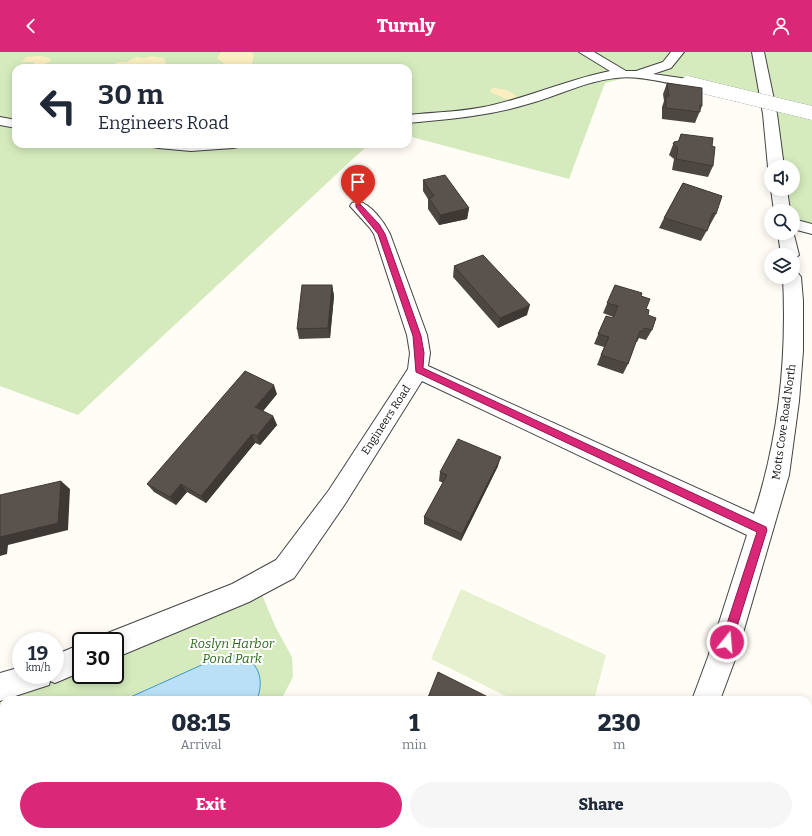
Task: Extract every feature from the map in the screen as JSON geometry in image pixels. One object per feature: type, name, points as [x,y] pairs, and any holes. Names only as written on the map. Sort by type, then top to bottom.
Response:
[{"type":"street","points":[[585,52],[624,74]]},
{"type":"street","points":[[662,74],[678,52]]},
{"type":"street","points":[[758,52],[770,114],[775,160]]},
{"type":"street","points":[[412,119],[483,111],[512,105],[576,82],[624,74],[662,74],[688,82],[812,113]]},
{"type":"street","points":[[0,121],[12,123]]},
{"type":"street","points":[[358,206],[377,225],[382,234],[417,336],[420,353],[418,370],[762,530]]},
{"type":"street","points":[[800,226],[812,229]]},
{"type":"street","name":"Motts Cove Road North","points":[[707,696],[722,657],[774,492],[782,456],[793,358],[795,308],[793,284]]},
{"type":"street","name":"Engineers Road","points":[[124,640],[240,593],[284,570],[337,497],[418,370]]},
{"type":"street","points":[[0,687],[12,683]]},
{"type":"green space","points":[[0,52],[812,52],[812,232],[800,224],[800,204],[789,204],[788,196],[800,196],[800,160],[780,160],[768,106],[671,83],[625,78],[605,83],[569,179],[412,137],[412,64],[12,64],[12,148],[365,148],[78,415],[0,386]]},
{"type":"green space","name":"Roslyn Harbor Pond Park","points":[[258,585],[275,626],[292,657],[293,677],[283,696],[0,696],[0,687],[14,684],[64,684],[64,669],[72,664],[72,684],[124,684],[124,640]]},
{"type":"green space","points":[[461,589],[606,655],[595,696],[506,696],[431,659]]},
{"type":"sand","points":[[221,52],[252,52],[254,55],[252,64],[224,64],[217,58]]},
{"type":"sand","points":[[40,56],[50,58],[51,61],[44,64],[22,62],[26,57]]},
{"type":"sand","points":[[150,56],[164,58],[166,63],[116,64],[117,62],[126,62],[136,57],[145,58]]},
{"type":"sand","points":[[491,89],[507,90],[517,96],[512,99],[506,99],[490,92]]},
{"type":"water","points":[[242,655],[253,663],[257,668],[260,680],[258,696],[133,696],[206,663],[226,656]]},
{"type":"building","points":[[667,83],[702,88],[702,106],[700,105],[700,112],[666,108],[666,96],[669,96]]},
{"type":"building","points":[[681,134],[713,138],[712,146],[715,147],[713,166],[676,159],[678,148],[673,144],[674,142],[679,141]]},
{"type":"building","points":[[445,175],[469,208],[440,215],[429,198],[434,196],[423,180]]},
{"type":"building","points":[[683,183],[722,196],[716,214],[713,213],[709,222],[707,231],[664,218]]},
{"type":"building","points":[[483,255],[530,305],[500,318],[454,266]]},
{"type":"building","points":[[302,285],[332,285],[328,328],[297,329]]},
{"type":"building","points":[[615,285],[642,293],[641,296],[650,299],[646,309],[649,310],[648,315],[656,318],[652,330],[644,328],[642,332],[640,331],[628,364],[601,355],[609,337],[598,334],[606,316],[613,318],[618,306],[607,303]]},
{"type":"building","points":[[245,371],[274,385],[255,407],[273,416],[257,436],[252,434],[201,496],[181,484],[170,497],[147,484]]},
{"type":"building","points":[[458,439],[501,457],[462,534],[424,517],[447,475],[440,472]]},
{"type":"building","points":[[61,481],[58,523],[0,537],[0,495]]},
{"type":"building","points":[[438,672],[486,696],[429,696]]},
{"type":"route","points":[[358,206],[377,225],[382,234],[417,336],[420,353],[418,370],[762,530],[727,642]]}]
